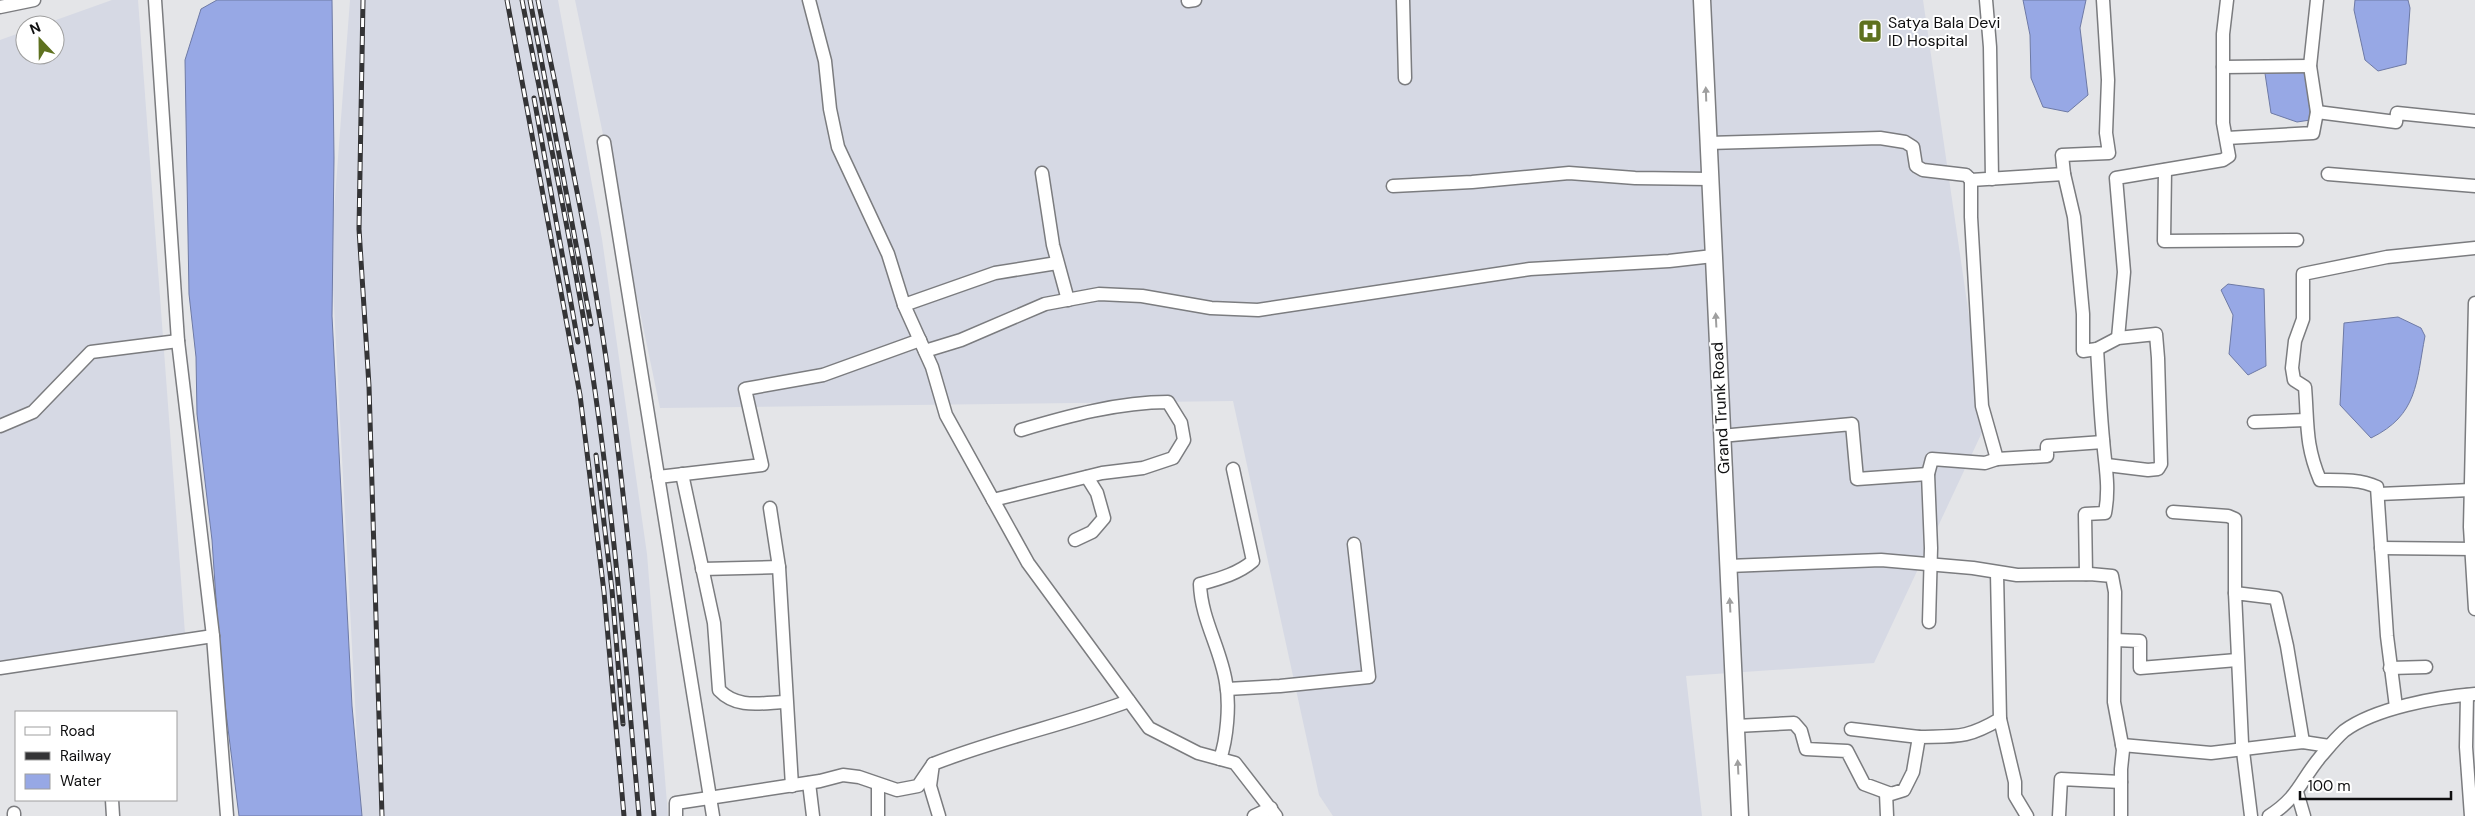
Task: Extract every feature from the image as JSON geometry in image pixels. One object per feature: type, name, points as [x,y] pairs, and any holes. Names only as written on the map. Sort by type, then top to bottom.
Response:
[{"type":"main road","name":"Grand Trunk Road","points":[[1702,0],[1740,816]]},
{"type":"street","points":[[0,8],[34,0]]},
{"type":"street","points":[[155,0],[178,341],[213,636],[227,816]]},
{"type":"street","points":[[809,0],[825,61],[830,109],[838,147],[888,254],[904,305],[932,367],[946,415],[1028,563],[1128,701],[1149,728],[1198,753],[1235,763],[1274,812],[1254,816]]},
{"type":"street","points":[[1188,1],[1195,0]]},
{"type":"street","points":[[1402,0],[1405,78]]},
{"type":"street","points":[[1986,0],[1990,47],[1992,179]]},
{"type":"street","points":[[2104,0],[2108,80],[2106,133],[2109,153],[2062,156],[2074,218],[2082,314],[2083,351],[2097,349],[2118,338],[2156,334],[2161,464],[2158,469],[2148,470],[2107,465]]},
{"type":"street","points":[[2118,338],[2124,272],[2116,178],[2227,158],[2229,150],[2223,123],[2223,34],[2227,0]]},
{"type":"street","points":[[2226,138],[2313,133],[2317,112],[2310,66],[2317,0]]},
{"type":"street","points":[[2223,67],[2310,66]]},
{"type":"street","points":[[2317,112],[2396,122],[2397,113],[2475,121]]},
{"type":"street","points":[[1708,143],[1880,138],[1906,142],[1913,146],[1916,166],[1923,170],[1966,175],[1971,180],[1978,366],[1982,406],[1997,460]]},
{"type":"street","points":[[604,142],[713,816]]},
{"type":"street","points":[[2165,170],[2164,241],[2297,240]]},
{"type":"street","points":[[1042,173],[1057,264],[1065,282],[1068,300]]},
{"type":"street","points":[[1393,186],[1472,182],[1569,173],[1635,178],[1710,179]]},
{"type":"street","points":[[1971,180],[2064,174]]},
{"type":"street","points":[[2328,174],[2475,186]]},
{"type":"street","points":[[2396,707],[2390,668],[2377,487],[2369,483],[2320,480],[2310,454],[2305,387],[2294,380],[2292,368],[2295,341],[2303,319],[2303,274],[2387,257],[2475,248]]},
{"type":"street","points":[[658,477],[762,465],[745,388],[823,375],[922,346],[962,340],[1045,304],[1099,294],[1142,296],[1211,308],[1258,310],[1530,269],[1669,261],[1713,256]]},
{"type":"street","points":[[904,305],[995,274],[1057,264]]},
{"type":"street","points":[[2475,303],[2471,490],[2475,609]]},
{"type":"street","points":[[0,426],[33,412],[91,352],[178,341]]},
{"type":"street","points":[[2086,574],[2085,514],[2105,513],[2108,501],[2107,465],[2103,442],[2097,349]]},
{"type":"street","points":[[993,500],[1087,477],[1143,468],[1173,458],[1184,440],[1181,422],[1168,402],[1144,402],[1088,413],[1021,430]]},
{"type":"street","points":[[2254,422],[2306,420]]},
{"type":"street","points":[[1721,436],[1852,424],[1857,479],[1928,474]]},
{"type":"street","points":[[1929,622],[1931,564],[1928,474],[1932,459],[1985,463],[1997,460],[2047,456],[2047,446],[2103,442]]},
{"type":"street","points":[[1220,759],[1226,743],[1227,689],[1205,613],[1200,584],[1222,578],[1253,561],[1233,469]]},
{"type":"street","points":[[682,474],[714,623],[719,690],[728,700],[749,703],[785,702]]},
{"type":"street","points":[[1075,540],[1092,532],[1104,518],[1097,493],[1087,477]]},
{"type":"street","points":[[2379,494],[2471,490]]},
{"type":"street","points":[[770,508],[778,567],[785,702],[792,786]]},
{"type":"street","points":[[2173,512],[2228,516],[2235,519],[2235,593],[2238,660],[2243,749],[2251,816]]},
{"type":"street","points":[[1227,689],[1369,677],[1354,544]]},
{"type":"street","points":[[2381,548],[2473,549]]},
{"type":"street","points":[[1728,566],[1881,560],[1973,568],[2017,576],[2086,574],[2112,576],[2115,592],[2114,702],[2122,745],[2122,816]]},
{"type":"street","points":[[702,570],[778,567]]},
{"type":"street","points":[[1997,573],[2000,719],[2015,782],[2015,796],[2026,816]]},
{"type":"street","points":[[2235,593],[2276,598],[2287,646],[2303,742]]},
{"type":"street","points":[[0,668],[213,636]]},
{"type":"street","points":[[2115,640],[2140,641],[2140,668],[2238,660]]},
{"type":"street","points":[[2390,668],[2426,667]]},
{"type":"street","points":[[2269,816],[2285,806],[2298,792],[2329,746],[2346,730],[2396,707],[2471,695],[2466,747],[2471,816]]},
{"type":"street","points":[[676,816],[676,803],[792,786],[843,775],[859,777],[897,790],[918,786],[932,764],[956,755],[1076,720],[1128,701]]},
{"type":"street","points":[[1851,729],[1919,737],[1956,737],[1977,732],[2000,719]]},
{"type":"street","points":[[1736,726],[1794,723],[1801,731],[1806,749],[1847,751],[1864,784],[1892,794],[1904,790],[1913,772],[1919,737]]},
{"type":"street","points":[[2122,745],[2211,753],[2303,742],[2329,746]]},
{"type":"street","points":[[932,764],[930,786],[939,816]]},
{"type":"street","points":[[2059,816],[2061,780],[2121,782]]},
{"type":"street","points":[[809,783],[813,816]]},
{"type":"street","points":[[878,785],[878,816]]},
{"type":"street","points":[[1886,792],[1886,816]]},
{"type":"street","points":[[2298,792],[2304,816]]},
{"type":"street","points":[[112,801],[113,816]]},
{"type":"shaded area","points":[[112,0],[138,0],[185,634],[0,673],[0,40],[15,35],[15,65],[65,65],[65,17]]},
{"type":"shaded area","points":[[350,0],[558,0],[602,239],[647,554],[668,816],[361,816],[331,250]]},
{"type":"shaded area","points":[[575,0],[1923,0],[1985,426],[1874,663],[1686,676],[1702,816],[1333,816],[1319,795],[1233,401],[660,408]]},
{"type":"water","points":[[217,0],[332,0],[334,158],[332,316],[352,706],[362,816],[239,816],[221,673],[212,540],[197,414],[196,357],[189,294],[185,60],[201,9]]},
{"type":"water","points":[[2023,0],[2086,0],[2080,28],[2088,95],[2068,112],[2043,107],[2031,78],[2030,35]]},
{"type":"water","points":[[2355,0],[2408,0],[2410,8],[2406,64],[2378,71],[2365,60],[2354,10]]},
{"type":"water","points":[[2264,67],[2315,72],[2317,119],[2297,122],[2271,113]]},
{"type":"water","points":[[2228,284],[2264,289],[2266,366],[2248,375],[2229,354],[2233,315],[2221,290]]},
{"type":"water","points":[[2398,317],[2421,328],[2425,336],[2416,383],[2406,408],[2398,419],[2371,438],[2340,405],[2344,323]]},
{"type":"railway","points":[[363,0],[359,229],[369,386],[382,816]]},
{"type":"railway","points":[[507,0],[580,395],[604,592],[624,816]]},
{"type":"railway","points":[[522,0],[570,244],[595,391],[615,550],[639,816]]},
{"type":"railway","points":[[530,0],[591,324]]},
{"type":"railway","points":[[538,0],[577,193],[610,387],[629,548],[654,816]]},
{"type":"railway","points":[[534,98],[578,342]]},
{"type":"railway","points":[[596,455],[612,590],[623,724]]},
{"type":"place","name":"Satya Bala Devi ID Hospital","points":[[1870,31]]}]
